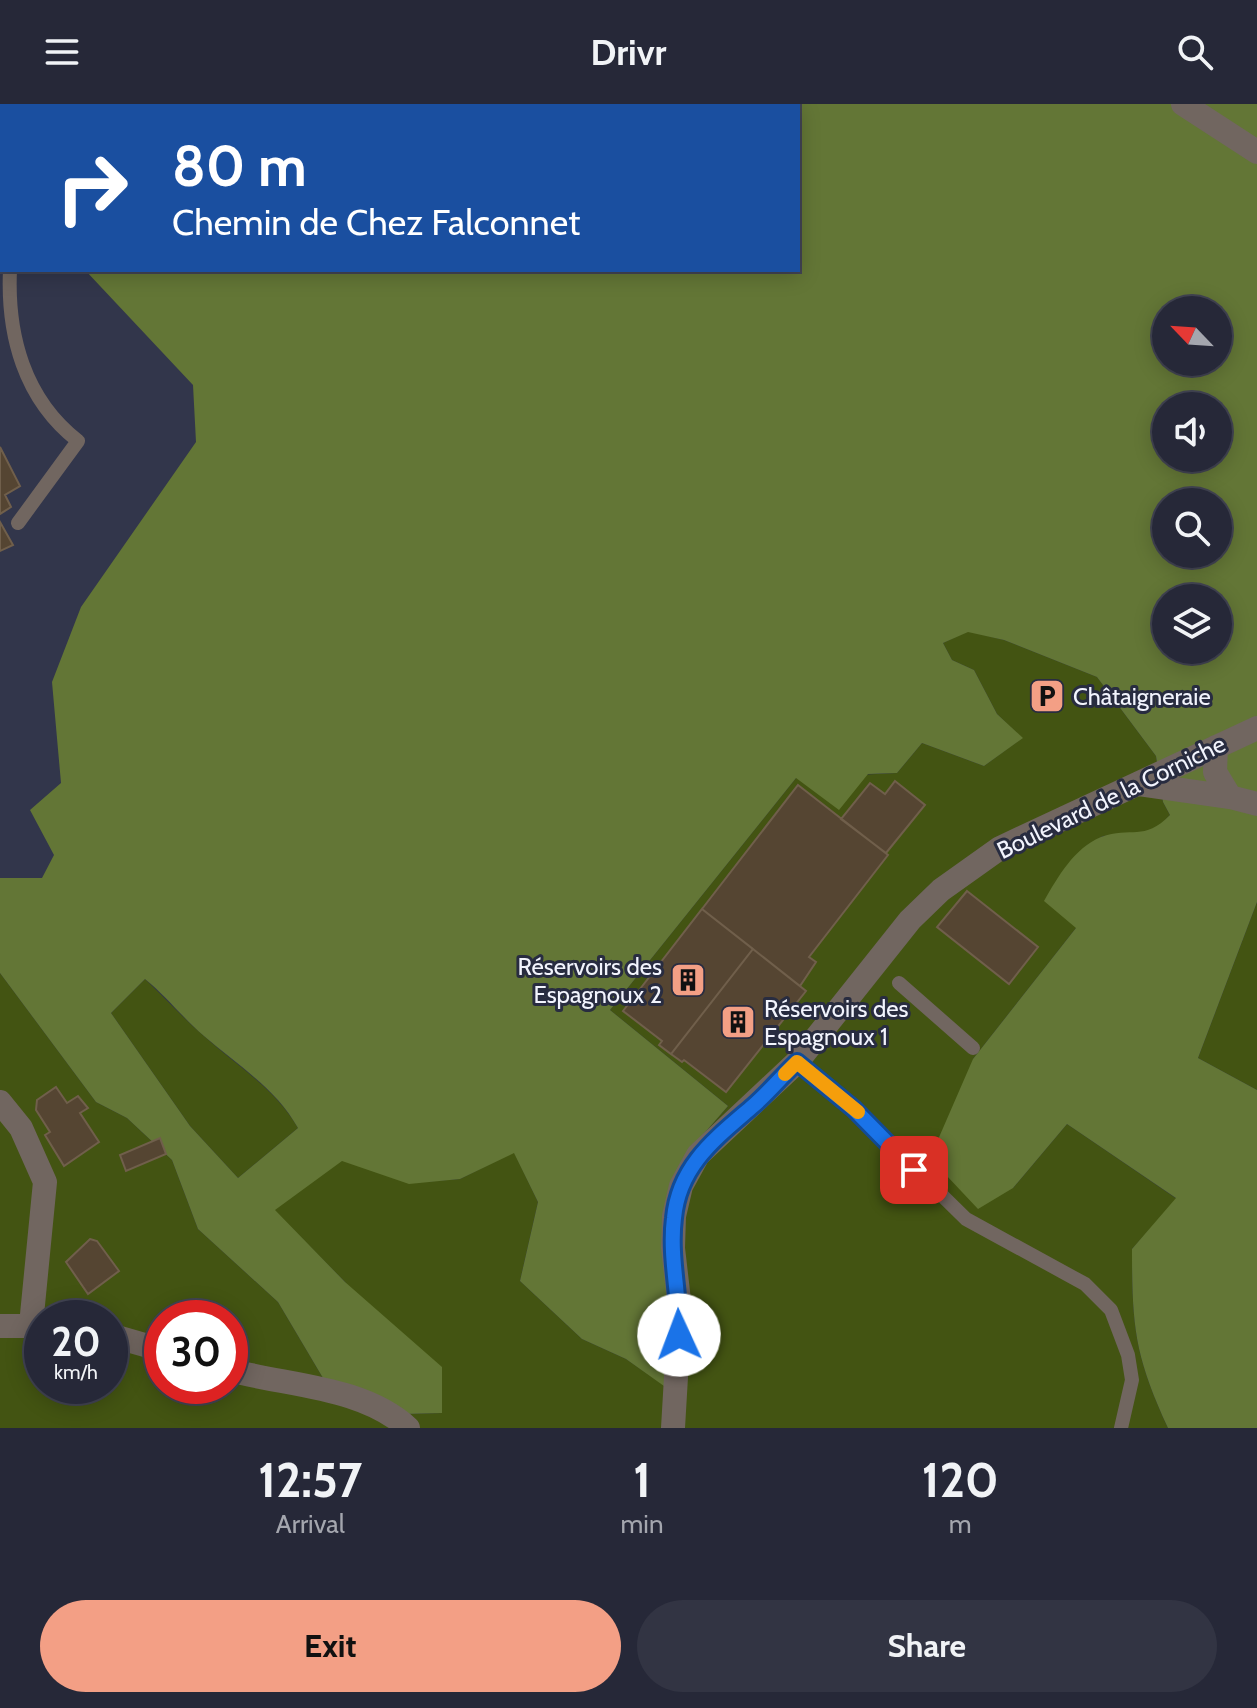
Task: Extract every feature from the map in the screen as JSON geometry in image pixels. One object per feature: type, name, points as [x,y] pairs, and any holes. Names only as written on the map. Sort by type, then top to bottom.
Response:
[{"type":"street","points":[[1183,104],[1257,152]]},
{"type":"street","name":"Boulevard de la Corniche","points":[[673,1428],[680,1322],[674,1216],[681,1186],[698,1155],[797,1062],[910,920],[941,890],[1000,848],[1257,728]]},
{"type":"street","points":[[1216,747],[1215,772],[1230,797]]},
{"type":"street","points":[[1139,784],[1257,804]]},
{"type":"street","points":[[0,1102],[21,1128],[45,1182],[38,1300]]},
{"type":"street","points":[[0,1326],[24,1325]]},
{"type":"street","points":[[248,1374],[346,1397],[376,1408],[408,1428]]},
{"type":"lane","points":[[10,272],[8,307],[17,358],[45,405],[78,441],[18,523]]},
{"type":"lane","points":[[899,983],[973,1048]]},
{"type":"lane","points":[[797,1062],[854,1109],[966,1219],[1085,1284],[1111,1310],[1128,1355],[1132,1380],[1121,1428]]},
{"type":"green space","points":[[800,104],[1257,104],[1257,902],[1198,1058],[1257,1090],[1257,1428],[1168,1428],[1148,1381],[1135,1321],[1132,1249],[1176,1198],[1067,1124],[1013,1188],[978,1209],[930,1158],[973,1059],[1076,928],[1044,901],[1061,873],[1091,842],[1112,834],[1145,831],[1170,815],[1163,802],[1156,756],[1097,677],[1004,640],[968,632],[943,643],[952,660],[974,670],[997,714],[1023,738],[984,766],[922,743],[897,773],[868,774],[839,810],[796,778],[610,1010],[728,1106],[701,1137],[665,1215],[671,1391],[626,1359],[582,1339],[520,1281],[538,1202],[514,1153],[460,1179],[409,1184],[342,1161],[275,1210],[345,1282],[442,1367],[442,1413],[404,1414],[323,1378],[278,1302],[198,1229],[172,1160],[127,1118],[96,1102],[0,973],[0,878],[42,878],[54,855],[30,810],[61,783],[52,682],[81,607],[196,442],[193,385],[87,272],[800,272]],"holes":[[[145,979],[196,1029],[267,1089],[298,1128],[238,1178],[190,1126],[111,1013]]]},
{"type":"green space","points":[[968,631],[1004,640],[1097,677],[1156,756],[1163,802],[1170,815],[1155,831],[1103,836],[1086,846],[1076,928],[973,1059],[1013,1188],[1067,1124],[1177,1199],[1132,1249],[1133,1300],[1142,1361],[1168,1428],[0,1428],[0,973],[96,1102],[127,1118],[172,1160],[198,1229],[278,1302],[323,1378],[404,1414],[442,1413],[345,1282],[274,1210],[342,1160],[410,1183],[460,1179],[514,1152],[538,1202],[520,1281],[582,1339],[626,1359],[671,1390],[668,1274],[701,1137],[728,1106],[610,1010],[796,778],[897,773],[922,743],[984,766],[1022,738],[997,714],[974,670],[952,660],[943,643]]},
{"type":"green space","points":[[1257,902],[1257,1090],[1198,1058]]},
{"type":"green space","points":[[145,979],[196,1029],[279,1101],[298,1128],[238,1178],[190,1126],[111,1013]]},
{"type":"building","points":[[0,447],[20,486],[5,495],[11,507],[0,514]]},
{"type":"building","points":[[0,522],[13,545],[0,551]]},
{"type":"building","points":[[895,781],[925,805],[886,853],[841,819],[870,783],[885,794]]},
{"type":"building","points":[[798,785],[888,855],[809,957],[816,962],[800,986],[702,909]]},
{"type":"building","points":[[967,891],[1038,947],[1009,984],[937,927]]},
{"type":"building","name":"Réservoirs des Espagnoux 2","points":[[702,909],[753,949],[671,1054],[659,1045],[662,1041],[623,1011]]},
{"type":"building","name":"Réservoirs des Espagnoux 1","points":[[753,949],[806,991],[726,1092],[684,1060],[682,1062],[671,1054]]},
{"type":"building","points":[[56,1087],[67,1103],[78,1096],[88,1108],[80,1113],[99,1142],[64,1166],[45,1135],[50,1132],[36,1110],[37,1100]]},
{"type":"building","points":[[160,1138],[166,1154],[126,1171],[120,1155]]},
{"type":"building","points":[[90,1239],[97,1241],[119,1271],[88,1294],[66,1262]]},
{"type":"slow traffic","points":[[785,1074],[797,1062],[858,1112]]},
{"type":"place","name":"Châtaigneraie","points":[[1047,696]]},
{"type":"place","name":"Réservoirs des Espagnoux 2","points":[[688,980]]},
{"type":"place","name":"Réservoirs des Espagnoux 1","points":[[738,1022]]},
{"type":"route","points":[[679,1335],[680,1309],[673,1248],[674,1216],[681,1186],[698,1155],[797,1062],[854,1109],[914,1170]]}]
